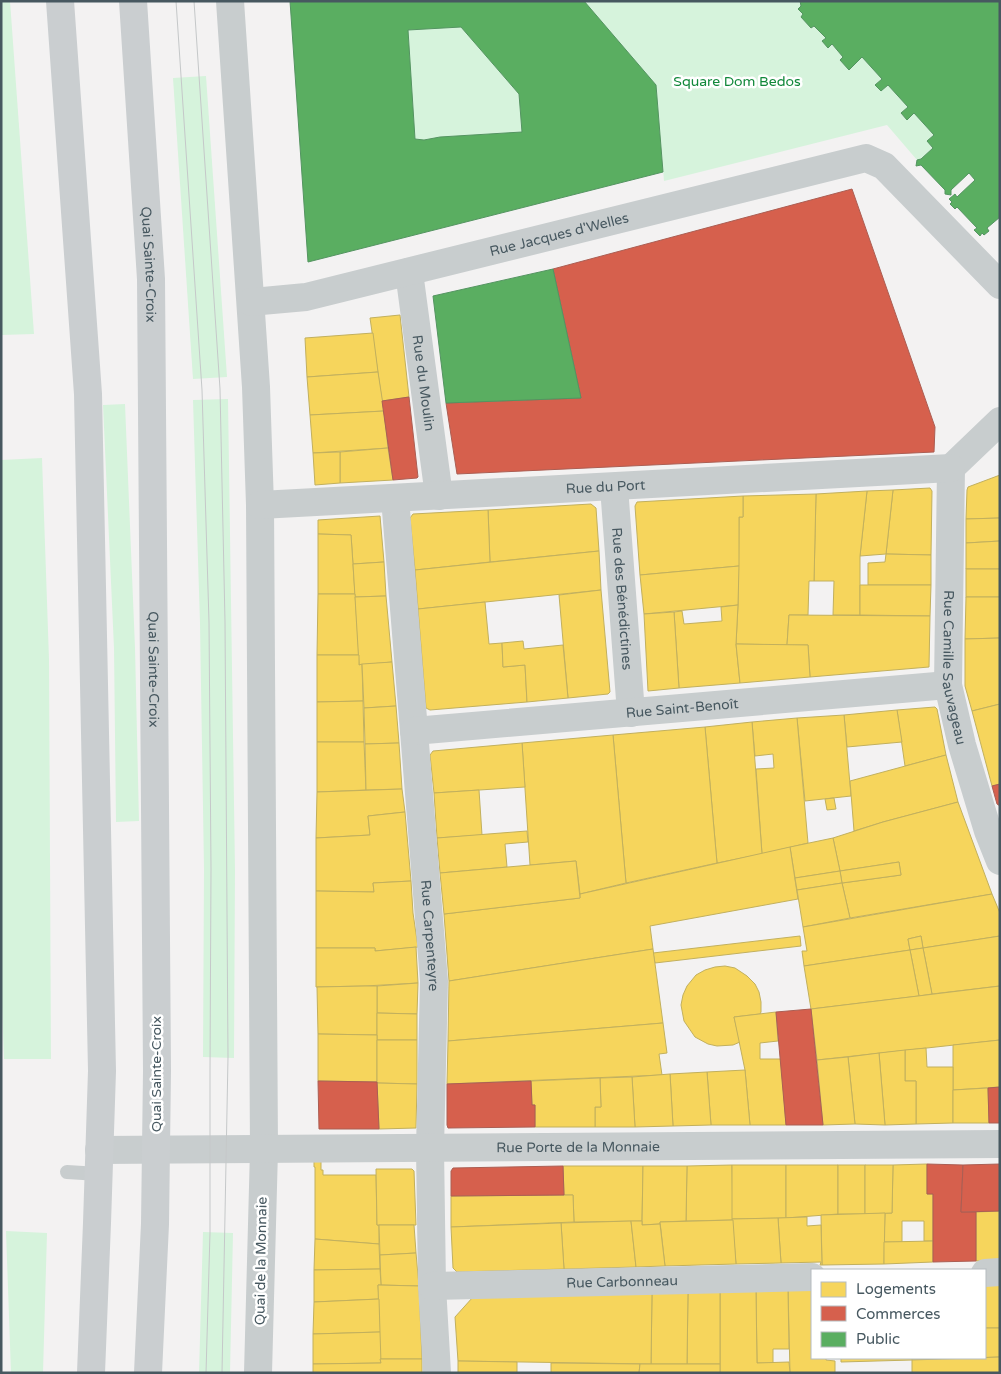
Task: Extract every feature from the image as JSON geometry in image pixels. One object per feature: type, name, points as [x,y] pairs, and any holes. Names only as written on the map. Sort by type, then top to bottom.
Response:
[{"type":"main road","points":[[60,1],[88,394],[102,1071],[91,1373]]},
{"type":"main road","name":"Quai Sainte-Croix","points":[[133,1],[151,279],[156,1150]]},
{"type":"main road","points":[[148,1373],[155,1224],[156,1150]]},
{"type":"street","points":[[230,1],[256,387],[260,506],[264,1150]]},
{"type":"street","name":"Rue Jacques d'Welles","points":[[250,302],[306,297],[866,158],[884,166],[1000,285]]},
{"type":"street","name":"Rue du Moulin","points":[[408,272],[439,496]]},
{"type":"street","points":[[951,468],[1000,421]]},
{"type":"street","name":"Rue du Port","points":[[260,506],[951,468]]},
{"type":"street","name":"Rue Camille Sauvageau","points":[[951,468],[948,685],[962,745],[994,829],[1000,861]]},
{"type":"street","name":"Rue des Bénédictines","points":[[614,487],[631,713]]},
{"type":"street","name":"Rue Carpenteyre","points":[[394,498],[434,981],[430,1148],[432,1286],[437,1373]]},
{"type":"street","name":"Rue Saint-Benoît","points":[[414,731],[948,685]]},
{"type":"street","name":"Rue Porte de la Monnaie","points":[[156,1150],[1000,1144]]},
{"type":"street","name":"Quai Sainte-Croix","points":[[99,1162],[156,1150]]},
{"type":"street","name":"Quai de la Monnaie","points":[[258,1373],[264,1150]]},
{"type":"street","points":[[986,1272],[1000,1272]]},
{"type":"street","name":"Rue Carbonneau","points":[[432,1286],[811,1277]]},
{"type":"lane","points":[[66,1172],[99,1162]]},
{"type":"green space","points":[[1,1],[10,1],[34,334],[1,335]]},
{"type":"green space","name":"Square Dom Bedos","points":[[584,1],[800,1],[801,6],[798,9],[803,14],[801,17],[811,28],[814,26],[843,57],[840,60],[849,69],[862,57],[882,79],[875,85],[881,91],[888,85],[908,107],[901,114],[907,120],[914,113],[934,135],[927,141],[933,148],[921,159],[917,160],[887,125],[664,181],[656,85]]},
{"type":"green space","points":[[461,27],[519,94],[522,132],[440,137],[424,140],[415,139],[408,30]]},
{"type":"green space","points":[[206,76],[227,377],[193,379],[173,78]]},
{"type":"green space","points":[[228,399],[235,870],[234,1058],[203,1057],[204,869],[200,623],[193,400]]},
{"type":"green space","points":[[125,404],[135,648],[139,821],[116,822],[114,648],[103,405]]},
{"type":"green space","points":[[42,458],[49,659],[51,1059],[4,1059],[1,980],[1,460]]},
{"type":"green space","points":[[6,1231],[47,1233],[43,1373],[11,1373]]},
{"type":"green space","points":[[203,1232],[233,1233],[230,1373],[199,1373]]},
{"type":"building: Logements","points":[[400,315],[409,397],[382,401],[370,318]]},
{"type":"building: Logements","points":[[373,333],[378,372],[307,377],[305,338]]},
{"type":"building: Logements","points":[[378,372],[384,411],[310,415],[307,377]]},
{"type":"building: Logements","points":[[384,411],[388,448],[313,453],[310,415]]},
{"type":"building: Logements","points":[[388,448],[393,480],[340,483],[340,452]]},
{"type":"building: Logements","points":[[340,452],[340,483],[315,485],[313,453]]},
{"type":"building: Logements","points":[[1000,475],[1000,518],[966,519],[968,487]]},
{"type":"building: Logements","points":[[930,488],[932,491],[931,555],[886,554],[893,490]]},
{"type":"building: Logements","points":[[893,490],[886,554],[860,556],[867,491]]},
{"type":"building: Logements","points":[[867,491],[860,556],[860,615],[833,615],[834,581],[814,581],[816,494]]},
{"type":"building: Logements","points":[[816,494],[814,581],[809,581],[808,615],[789,615],[787,645],[736,644],[739,517],[743,517],[743,496]]},
{"type":"building: Logements","points":[[743,496],[743,517],[739,517],[739,566],[640,575],[635,506],[637,502]]},
{"type":"building: Logements","points":[[591,504],[596,508],[599,551],[490,562],[488,510]]},
{"type":"building: Logements","points":[[488,510],[490,562],[415,570],[410,518],[413,514]]},
{"type":"building: Logements","points":[[380,516],[384,562],[353,564],[351,535],[318,534],[318,520]]},
{"type":"building: Logements","points":[[1000,518],[1000,541],[966,543],[966,519]]},
{"type":"building: Logements","points":[[318,534],[351,535],[355,594],[318,594]]},
{"type":"building: Logements","points":[[1000,541],[1000,569],[966,569],[966,543]]},
{"type":"building: Logements","points":[[599,551],[601,590],[418,609],[415,570]]},
{"type":"building: Logements","points":[[886,554],[931,555],[931,585],[868,585],[868,563],[885,562]]},
{"type":"building: Logements","points":[[384,562],[386,596],[355,597],[353,564]]},
{"type":"building: Logements","points":[[739,566],[738,605],[644,614],[640,575]]},
{"type":"building: Logements","points":[[966,569],[1000,569],[1000,597],[966,597]]},
{"type":"building: Logements","points":[[860,585],[931,585],[930,616],[860,615]]},
{"type":"building: Logements","points":[[601,590],[610,692],[608,694],[568,698],[559,595]]},
{"type":"building: Logements","points":[[318,594],[355,594],[359,655],[317,655]]},
{"type":"building: Logements","points":[[386,596],[392,662],[359,665],[355,597]]},
{"type":"building: Logements","points":[[966,597],[1000,597],[1000,638],[965,639]]},
{"type":"building: Logements","points":[[485,602],[489,644],[502,643],[503,667],[525,665],[527,702],[430,710],[426,708],[418,609]]},
{"type":"building: Logements","points":[[738,605],[736,644],[740,683],[679,688],[674,612],[682,611],[684,624],[722,621],[721,607]]},
{"type":"building: Logements","points":[[674,612],[679,688],[648,691],[644,614]]},
{"type":"building: Logements","points":[[789,615],[930,616],[929,667],[810,677],[808,645],[787,645]]},
{"type":"building: Logements","points":[[1000,638],[1000,704],[972,711],[965,686],[965,639]]},
{"type":"building: Logements","points":[[523,641],[524,649],[563,645],[568,698],[527,702],[525,665],[503,667],[502,643]]},
{"type":"building: Logements","points":[[736,644],[808,645],[810,677],[740,683]]},
{"type":"building: Logements","points":[[317,655],[359,655],[359,665],[362,664],[363,701],[317,702]]},
{"type":"building: Logements","points":[[392,662],[396,706],[364,708],[362,664]]},
{"type":"building: Logements","points":[[363,701],[364,742],[317,742],[317,702]]},
{"type":"building: Logements","points":[[1000,704],[1000,784],[992,786],[972,711]]},
{"type":"building: Logements","points":[[396,706],[399,743],[365,744],[364,708]]},
{"type":"building: Logements","points":[[935,707],[937,709],[946,755],[905,766],[897,710]]},
{"type":"building: Logements","points":[[897,710],[902,742],[847,747],[844,715]]},
{"type":"building: Logements","points":[[844,715],[851,796],[805,801],[797,718]]},
{"type":"building: Logements","points":[[797,718],[808,843],[762,854],[756,769],[774,768],[773,754],[755,756],[752,722]]},
{"type":"building: Logements","points":[[752,722],[762,854],[717,863],[705,727]]},
{"type":"building: Logements","points":[[705,727],[717,863],[626,883],[613,735]]},
{"type":"building: Logements","points":[[613,735],[626,883],[580,894],[576,861],[530,865],[522,743]]},
{"type":"building: Logements","points":[[317,742],[364,742],[366,790],[317,792]]},
{"type":"building: Logements","points":[[399,743],[402,789],[366,790],[365,744]]},
{"type":"building: Logements","points":[[522,743],[525,787],[434,793],[430,755],[433,751]]},
{"type":"building: Logements","points":[[946,755],[958,802],[854,831],[850,781]]},
{"type":"building: Logements","points":[[402,789],[405,812],[368,816],[370,835],[316,838],[317,792]]},
{"type":"building: Logements","points":[[479,790],[482,835],[437,838],[434,793]]},
{"type":"building: Logements","points":[[834,798],[836,809],[827,810],[825,799]]},
{"type":"building: Logements","points":[[958,802],[992,894],[850,918],[842,883],[901,875],[899,862],[840,871],[833,838],[883,822]]},
{"type":"building: Logements","points":[[405,812],[411,881],[373,883],[374,892],[316,891],[316,838],[370,835],[368,816]]},
{"type":"building: Logements","points":[[527,831],[528,842],[505,844],[507,867],[440,873],[437,838]]},
{"type":"building: Logements","points":[[833,838],[840,871],[795,878],[790,847]]},
{"type":"building: Logements","points":[[790,847],[798,899],[650,926],[653,949],[449,981],[444,914],[580,898],[580,894]]},
{"type":"building: Logements","points":[[576,861],[580,898],[444,914],[440,873]]},
{"type":"building: Logements","points":[[899,862],[901,875],[842,883],[840,871]]},
{"type":"building: Logements","points":[[840,871],[842,883],[797,890],[795,878]]},
{"type":"building: Logements","points":[[411,881],[418,947],[375,951],[375,948],[316,948],[316,891],[374,892],[373,883]]},
{"type":"building: Logements","points":[[842,883],[850,918],[803,927],[797,890]]},
{"type":"building: Logements","points":[[992,894],[1000,913],[1000,936],[923,948],[921,936],[908,939],[910,950],[804,966],[802,951],[807,951],[803,927]]},
{"type":"building: Logements","points":[[800,936],[801,946],[655,963],[653,953]]},
{"type":"building: Logements","points":[[921,936],[923,948],[910,950],[908,939]]},
{"type":"building: Logements","points":[[1000,936],[1000,986],[932,994],[923,948]]},
{"type":"building: Logements","points":[[416,947],[418,983],[316,987],[316,948],[375,948],[375,951]]},
{"type":"building: Logements","points":[[923,948],[932,994],[919,996],[910,950]]},
{"type":"building: Logements","points":[[653,949],[663,1023],[448,1041],[449,981]]},
{"type":"building: Logements","points":[[910,950],[919,996],[811,1009],[804,966]]},
{"type":"building: Logements","points":[[725,966],[735,968],[755,984],[759,992],[761,1012],[760,1014],[734,1017],[740,1042],[733,1045],[717,1046],[708,1044],[695,1037],[684,1021],[681,1005],[687,986],[696,975],[705,970]]},
{"type":"building: Logements","points":[[418,983],[417,1014],[377,1013],[377,986]]},
{"type":"building: Logements","points":[[377,986],[377,1035],[318,1034],[317,987]]},
{"type":"building: Logements","points":[[1000,986],[1000,1040],[817,1060],[811,1009]]},
{"type":"building: Logements","points":[[776,1012],[778,1041],[760,1043],[760,1059],[781,1059],[786,1125],[750,1125],[745,1070],[734,1017]]},
{"type":"building: Logements","points":[[377,1013],[417,1014],[417,1040],[377,1040]]},
{"type":"building: Logements","points":[[663,1023],[667,1053],[659,1054],[662,1075],[447,1084],[448,1041]]},
{"type":"building: Logements","points":[[318,1034],[377,1035],[377,1082],[318,1081]]},
{"type":"building: Logements","points":[[377,1040],[417,1040],[417,1084],[377,1083]]},
{"type":"building: Logements","points":[[1000,1040],[1000,1087],[953,1090],[953,1045]]},
{"type":"building: Logements","points":[[926,1048],[927,1067],[953,1067],[953,1123],[916,1124],[916,1081],[905,1081],[905,1050]]},
{"type":"building: Logements","points":[[905,1050],[905,1081],[916,1081],[916,1124],[885,1125],[879,1053]]},
{"type":"building: Logements","points":[[879,1053],[885,1125],[855,1124],[848,1057]]},
{"type":"building: Logements","points":[[848,1057],[855,1124],[823,1125],[817,1060]]},
{"type":"building: Logements","points":[[745,1070],[750,1125],[711,1125],[707,1072]]},
{"type":"building: Logements","points":[[707,1072],[711,1125],[673,1126],[670,1074]]},
{"type":"building: Logements","points":[[670,1074],[673,1126],[635,1127],[632,1077]]},
{"type":"building: Logements","points":[[632,1077],[635,1127],[595,1127],[595,1107],[601,1107],[600,1078]]},
{"type":"building: Logements","points":[[600,1078],[601,1107],[595,1107],[595,1127],[535,1127],[535,1105],[532,1105],[531,1081]]},
{"type":"building: Logements","points":[[377,1083],[417,1084],[416,1128],[379,1129]]},
{"type":"building: Logements","points":[[988,1088],[989,1123],[953,1123],[953,1090]]},
{"type":"building: Logements","points":[[314,1160],[321,1161],[323,1175],[376,1175],[379,1244],[315,1239]]},
{"type":"building: Logements","points":[[927,1164],[927,1194],[933,1194],[933,1241],[924,1241],[924,1221],[902,1221],[902,1242],[884,1242],[885,1213],[892,1213],[893,1165]]},
{"type":"building: Logements","points":[[732,1165],[733,1220],[686,1221],[687,1166]]},
{"type":"building: Logements","points":[[732,1165],[786,1165],[786,1218],[732,1219]]},
{"type":"building: Logements","points":[[786,1165],[838,1165],[838,1214],[786,1218]]},
{"type":"building: Logements","points":[[838,1165],[865,1165],[865,1214],[838,1214]]},
{"type":"building: Logements","points":[[865,1165],[893,1165],[892,1213],[865,1214]]},
{"type":"building: Logements","points":[[563,1166],[643,1166],[642,1221],[574,1222],[573,1195],[564,1195]]},
{"type":"building: Logements","points":[[643,1166],[687,1166],[686,1221],[642,1225]]},
{"type":"building: Logements","points":[[376,1169],[412,1169],[414,1171],[416,1225],[377,1225]]},
{"type":"building: Logements","points":[[573,1195],[574,1222],[451,1227],[451,1196]]},
{"type":"building: Logements","points":[[1000,1211],[1000,1261],[976,1261],[976,1212]]},
{"type":"building: Logements","points":[[885,1213],[884,1264],[822,1265],[821,1215]]},
{"type":"building: Logements","points":[[807,1217],[807,1226],[821,1225],[822,1265],[820,1265],[821,1262],[781,1263],[778,1218]]},
{"type":"building: Logements","points":[[778,1218],[781,1263],[736,1264],[732,1219]]},
{"type":"building: Logements","points":[[733,1220],[736,1264],[665,1266],[660,1222]]},
{"type":"building: Logements","points":[[631,1221],[636,1267],[564,1269],[561,1223]]},
{"type":"building: Logements","points":[[631,1221],[642,1221],[642,1225],[660,1224],[665,1266],[636,1267]]},
{"type":"building: Logements","points":[[561,1223],[564,1269],[457,1272],[453,1268],[451,1227]]},
{"type":"building: Logements","points":[[379,1225],[414,1225],[416,1253],[380,1255]]},
{"type":"building: Logements","points":[[315,1239],[379,1244],[380,1269],[314,1270]]},
{"type":"building: Logements","points":[[933,1241],[933,1262],[884,1264],[884,1242]]},
{"type":"building: Logements","points":[[416,1253],[419,1286],[381,1285],[380,1255]]},
{"type":"building: Logements","points":[[380,1269],[381,1285],[378,1285],[379,1299],[314,1302],[314,1270]]},
{"type":"building: Logements","points":[[986,1283],[1000,1283],[1000,1328],[986,1328]]},
{"type":"building: Logements","points":[[378,1285],[419,1286],[422,1359],[380,1359]]},
{"type":"building: Logements","points":[[811,1288],[811,1359],[835,1361],[835,1373],[790,1373],[788,1289]]},
{"type":"building: Logements","points":[[788,1289],[789,1349],[773,1349],[773,1363],[757,1363],[756,1290]]},
{"type":"building: Logements","points":[[720,1290],[756,1290],[757,1363],[789,1362],[790,1373],[720,1373]]},
{"type":"building: Logements","points":[[720,1290],[720,1364],[687,1364],[688,1292]]},
{"type":"building: Logements","points":[[688,1292],[687,1364],[651,1364],[652,1293]]},
{"type":"building: Logements","points":[[652,1293],[651,1364],[458,1361],[455,1317],[473,1297]]},
{"type":"building: Logements","points":[[379,1299],[380,1332],[313,1334],[314,1302]]},
{"type":"building: Logements","points":[[986,1328],[1000,1328],[1000,1357],[986,1358]]},
{"type":"building: Logements","points":[[380,1332],[381,1363],[313,1364],[313,1334]]},
{"type":"building: Logements","points":[[986,1357],[1000,1357],[1000,1373],[912,1373],[912,1360],[986,1359]]},
{"type":"building: Logements","points":[[380,1359],[422,1359],[422,1373],[313,1373],[313,1364],[381,1363]]},
{"type":"building: Logements","points":[[841,1359],[912,1359],[912,1360],[841,1362]]},
{"type":"building: Logements","points":[[458,1361],[517,1362],[517,1373],[458,1373]]},
{"type":"building: Logements","points":[[551,1363],[640,1364],[639,1373],[551,1373]]},
{"type":"building: Logements","points":[[640,1364],[720,1364],[720,1373],[639,1373]]},
{"type":"building: Commerces","points":[[852,189],[935,427],[934,452],[457,474],[446,403],[581,398],[553,269]]},
{"type":"building: Commerces","points":[[409,397],[418,477],[393,480],[382,401]]},
{"type":"building: Commerces","points":[[1000,784],[1000,806],[997,804],[992,786]]},
{"type":"building: Commerces","points":[[811,1009],[823,1125],[786,1125],[776,1012]]},
{"type":"building: Commerces","points":[[318,1081],[377,1082],[379,1129],[319,1129]]},
{"type":"building: Commerces","points":[[531,1081],[532,1105],[535,1105],[535,1127],[448,1128],[447,1084]]},
{"type":"building: Commerces","points":[[1000,1087],[1000,1123],[989,1123],[988,1088]]},
{"type":"building: Commerces","points":[[927,1164],[963,1165],[961,1212],[976,1212],[976,1261],[933,1262],[933,1194],[927,1194]]},
{"type":"building: Commerces","points":[[1000,1164],[1000,1211],[961,1212],[963,1165]]},
{"type":"building: Commerces","points":[[563,1166],[564,1195],[451,1196],[451,1171],[453,1168]]},
{"type":"building: Public","points":[[290,1],[584,1],[656,85],[663,172],[308,262]],"holes":[[[461,27],[519,94],[522,132],[440,137],[424,140],[415,139],[408,30]]]},
{"type":"building: Public","points":[[800,1],[1000,1],[1000,217],[987,228],[989,231],[984,235],[982,233],[980,236],[974,230],[977,228],[957,207],[955,209],[950,204],[952,202],[949,199],[955,194],[957,197],[975,180],[969,173],[951,190],[951,195],[945,194],[945,190],[921,165],[916,166],[917,160],[921,159],[933,148],[927,141],[934,135],[914,113],[907,120],[901,113],[908,107],[888,85],[881,91],[875,85],[882,79],[862,57],[849,70],[840,60],[843,57],[832,44],[828,48],[822,41],[826,38],[814,26],[811,28],[801,17],[803,14],[798,9],[801,6]]},
{"type":"building: Public","points":[[553,269],[581,398],[446,403],[433,296]]},
{"type":"tram line","points":[[176,1],[202,390],[209,622],[211,869],[210,1233],[206,1373]]},
{"type":"tram line","points":[[194,1],[220,389],[225,622],[228,1057],[222,1373]]}]
